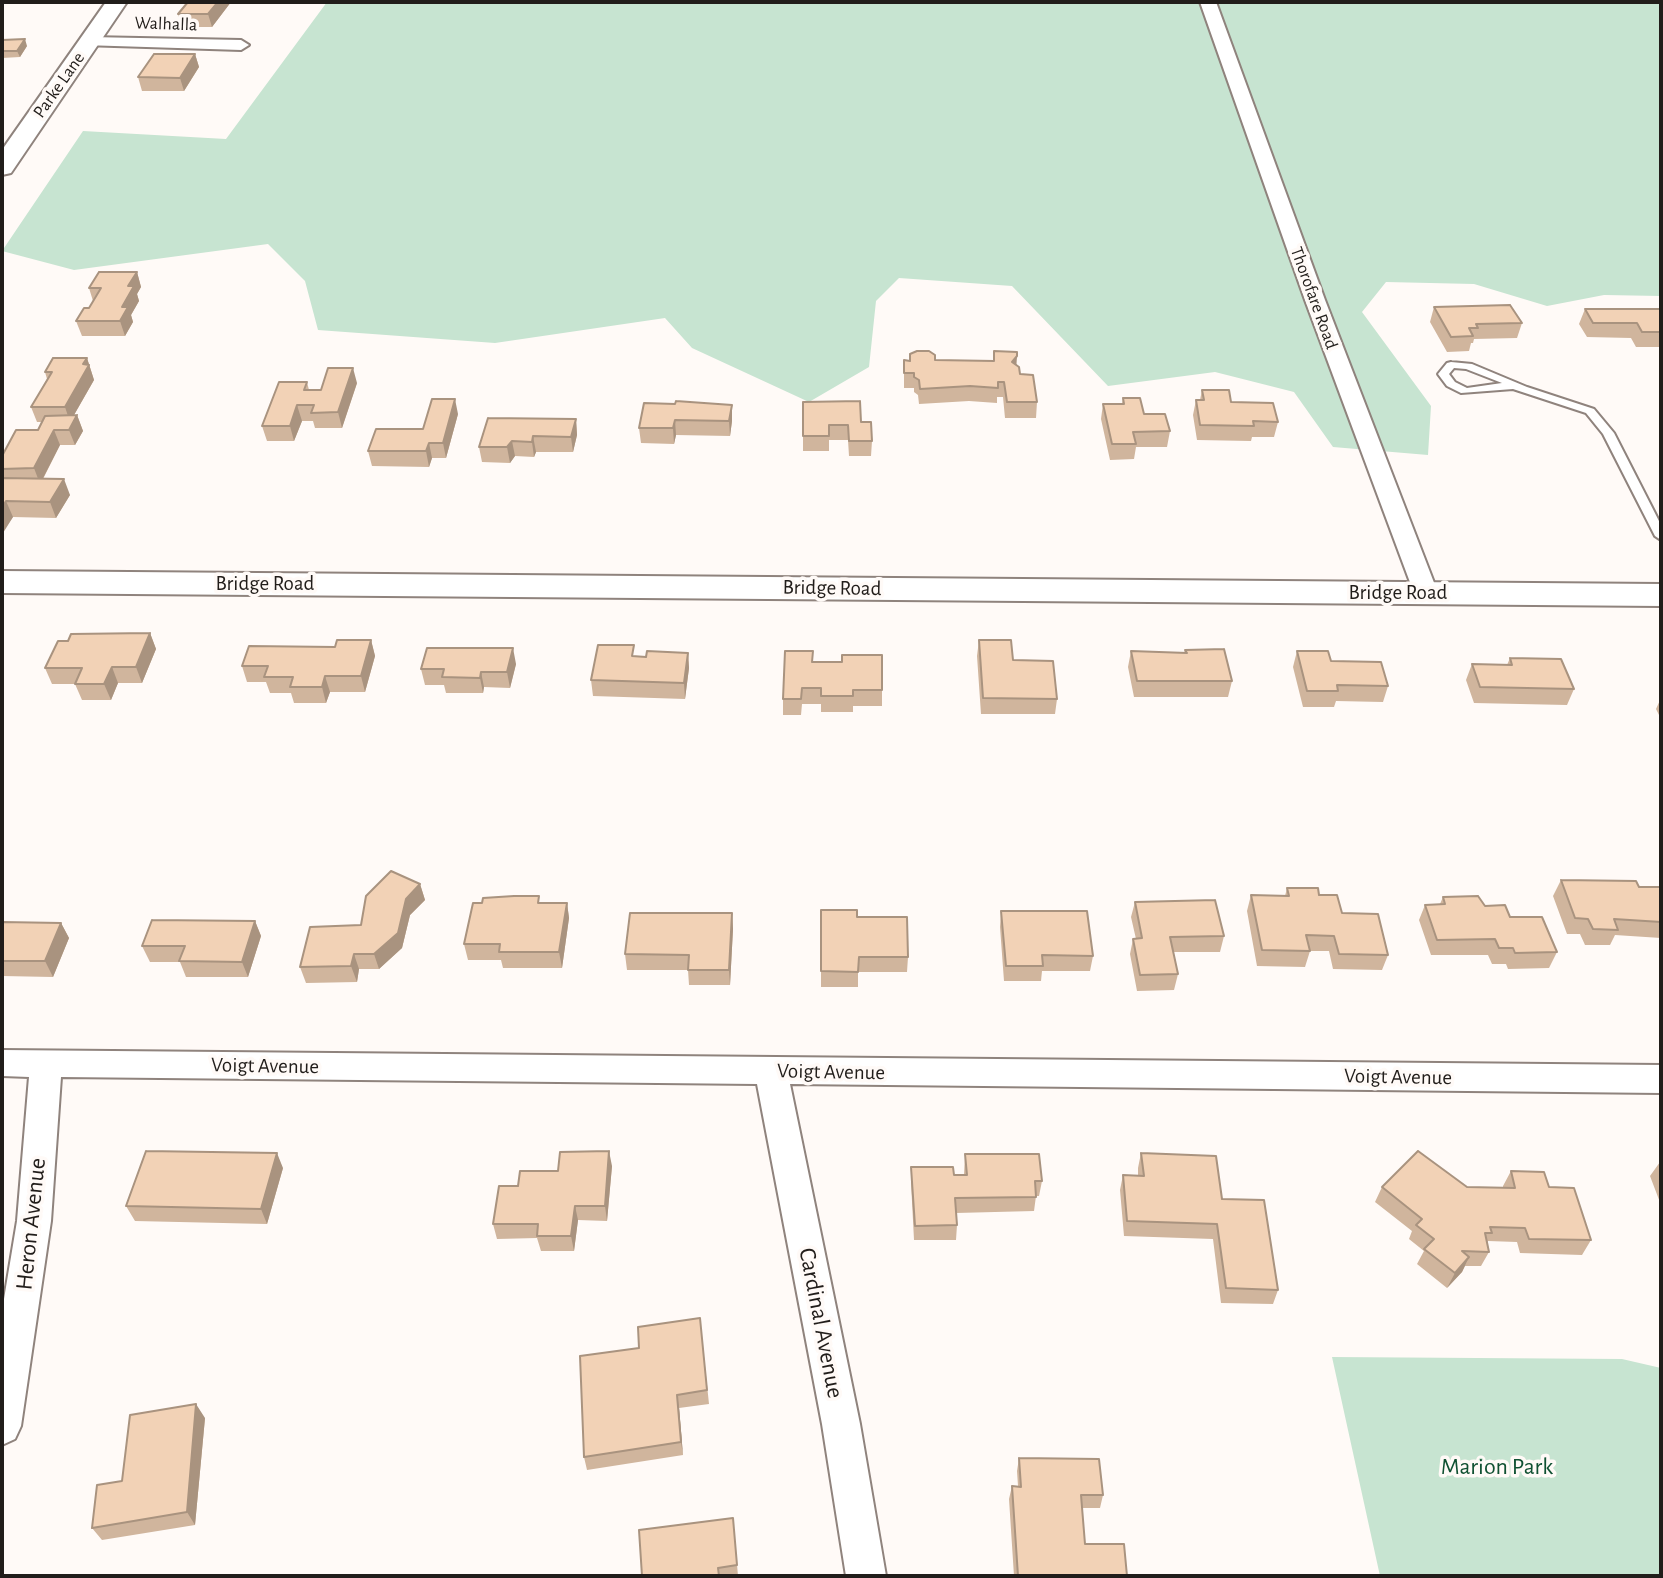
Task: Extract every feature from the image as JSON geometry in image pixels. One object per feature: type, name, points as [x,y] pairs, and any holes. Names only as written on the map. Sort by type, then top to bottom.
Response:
[{"type":"main road","name":"Parke Lane","points":[[2,168],[116,2]]},
{"type":"main road","name":"Bridge Road","points":[[2,582],[1661,595]]},
{"type":"street","name":"Thorofare Road","points":[[1208,2],[1315,300],[1426,593]]},
{"type":"street","name":"Walhalla","points":[[89,42],[242,45]]},
{"type":"street","name":"Voigt Avenue","points":[[2,1063],[1661,1079]]},
{"type":"street","name":"Heron Avenue","points":[[2,1426],[34,1221],[46,1063]]},
{"type":"street","name":"Cardinal Avenue","points":[[771,1071],[841,1424],[866,1576]]},
{"type":"lane","points":[[1516,385],[1465,391],[1451,384],[1443,374],[1451,365],[1468,366],[1590,411],[1608,433],[1661,536]]},
{"type":"green space","points":[[327,2],[1661,2],[1661,296],[1604,295],[1547,306],[1474,284],[1386,282],[1362,312],[1431,406],[1428,455],[1333,447],[1294,392],[1215,372],[1108,386],[1012,286],[899,278],[876,301],[869,367],[809,402],[692,348],[665,318],[495,343],[318,330],[305,281],[268,244],[74,270],[2,251],[83,131],[226,139]]},
{"type":"green space","name":"Marion Park","points":[[1332,1357],[1622,1359],[1661,1368],[1661,1576],[1380,1576]]},
{"type":"building","points":[[188,2],[218,2],[208,14],[178,14]]},
{"type":"building","points":[[25,39],[17,51],[2,51],[2,40]]},
{"type":"building","points":[[154,54],[195,54],[180,78],[138,77]]},
{"type":"building","points":[[99,272],[137,272],[128,286],[134,286],[122,307],[128,307],[120,321],[76,321],[84,308],[89,308],[101,288],[89,288]]},
{"type":"building","points":[[1510,305],[1522,323],[1476,324],[1478,328],[1469,328],[1473,336],[1451,337],[1434,307]]},
{"type":"building","points":[[1585,309],[1661,309],[1661,332],[1642,332],[1637,323],[1593,323]]},
{"type":"building","points":[[929,351],[935,355],[935,360],[994,361],[994,351],[1017,352],[1012,362],[1019,367],[1020,374],[1033,375],[1037,402],[1007,402],[1004,382],[998,382],[998,388],[970,386],[920,389],[919,380],[914,377],[914,373],[904,373],[904,360],[910,361],[910,354]]},
{"type":"building","points":[[53,358],[87,358],[83,364],[89,365],[65,407],[31,407],[52,372],[45,372]]},
{"type":"building","points":[[328,368],[353,368],[338,412],[311,413],[314,405],[297,405],[290,426],[262,426],[279,382],[307,382],[304,390],[321,390]]},
{"type":"building","points":[[1202,390],[1229,390],[1231,402],[1273,403],[1278,422],[1253,421],[1254,426],[1200,425],[1196,400],[1204,400]]},
{"type":"building","points":[[1123,398],[1140,398],[1144,414],[1165,414],[1170,431],[1133,432],[1136,444],[1112,444],[1103,404],[1124,404]]},
{"type":"building","points":[[432,399],[455,399],[443,443],[429,443],[426,451],[368,451],[376,429],[423,429]]},
{"type":"building","points":[[676,401],[732,405],[729,421],[675,420],[673,428],[639,428],[644,403],[675,404]]},
{"type":"building","points":[[860,401],[861,422],[871,422],[872,441],[849,441],[848,425],[829,425],[829,436],[803,436],[803,402]]},
{"type":"building","points":[[77,415],[69,430],[54,430],[34,468],[2,469],[2,456],[16,430],[38,430],[45,416]]},
{"type":"building","points":[[488,418],[576,419],[571,437],[533,436],[532,442],[512,441],[507,447],[479,447]]},
{"type":"building","points":[[2,478],[64,479],[50,502],[6,501],[2,508]]},
{"type":"building","points":[[150,633],[136,667],[112,667],[104,684],[75,684],[82,668],[45,668],[58,641],[68,641],[71,634]]},
{"type":"building","points":[[337,640],[371,640],[361,676],[325,676],[322,687],[290,687],[293,677],[264,677],[268,666],[242,666],[249,646],[335,647]]},
{"type":"building","points":[[979,640],[1011,640],[1013,660],[1053,661],[1057,699],[983,698]]},
{"type":"building","points":[[598,645],[634,645],[632,656],[646,657],[647,651],[688,653],[684,683],[591,680]]},
{"type":"building","points":[[427,648],[513,648],[507,672],[481,672],[480,678],[442,677],[444,669],[421,669]]},
{"type":"building","points":[[1224,649],[1232,681],[1137,681],[1131,651],[1187,653],[1185,650]]},
{"type":"building","points":[[785,651],[813,651],[812,662],[842,662],[842,655],[882,655],[882,690],[853,690],[853,696],[821,696],[821,688],[802,688],[801,699],[783,699]]},
{"type":"building","points":[[1297,651],[1328,651],[1331,661],[1381,662],[1388,686],[1337,685],[1338,691],[1307,691]]},
{"type":"building","points":[[1510,658],[1561,659],[1574,689],[1480,687],[1472,664],[1512,665]]},
{"type":"building","points":[[391,871],[420,884],[406,899],[398,933],[374,954],[354,954],[351,966],[300,967],[310,927],[361,925],[366,896]]},
{"type":"building","points":[[1561,880],[1636,881],[1639,887],[1661,887],[1661,922],[1614,919],[1618,930],[1593,929],[1588,919],[1575,918]]},
{"type":"building","points":[[1287,888],[1318,888],[1319,895],[1337,895],[1342,913],[1378,914],[1388,955],[1339,954],[1334,936],[1306,935],[1310,951],[1262,950],[1251,895],[1289,896]]},
{"type":"building","points":[[539,896],[538,903],[567,903],[559,952],[499,952],[500,944],[464,944],[473,903],[482,903],[483,898]]},
{"type":"building","points":[[1478,896],[1485,906],[1505,905],[1510,917],[1542,917],[1557,952],[1515,953],[1513,948],[1499,948],[1495,939],[1437,940],[1425,905],[1445,904],[1443,897]]},
{"type":"building","points":[[1215,900],[1224,936],[1170,937],[1178,974],[1140,975],[1133,939],[1142,938],[1135,902]]},
{"type":"building","points":[[821,910],[857,910],[857,917],[907,917],[908,957],[859,957],[858,972],[821,971]]},
{"type":"building","points":[[1001,911],[1087,911],[1093,956],[1042,955],[1043,966],[1006,966]]},
{"type":"building","points":[[630,913],[732,913],[729,970],[688,970],[689,955],[625,954]]},
{"type":"building","points":[[152,920],[255,921],[242,962],[179,961],[185,946],[142,946]]},
{"type":"building","points":[[2,922],[61,923],[45,961],[2,961]]},
{"type":"building","points":[[146,1151],[277,1153],[261,1209],[126,1206]]},
{"type":"building","points":[[609,1151],[605,1206],[575,1206],[571,1236],[537,1236],[538,1224],[493,1224],[499,1186],[518,1186],[520,1171],[558,1171],[560,1152]]},
{"type":"building","points":[[1418,1151],[1467,1187],[1515,1188],[1511,1171],[1544,1172],[1549,1187],[1574,1188],[1591,1240],[1529,1239],[1525,1228],[1490,1227],[1492,1233],[1485,1233],[1489,1252],[1462,1251],[1469,1257],[1455,1273],[1424,1249],[1434,1239],[1416,1225],[1422,1219],[1382,1187]]},
{"type":"building","points":[[1141,1153],[1216,1156],[1222,1199],[1264,1200],[1278,1290],[1226,1288],[1217,1224],[1127,1221],[1123,1175],[1144,1176]]},
{"type":"building","points":[[965,1154],[1039,1154],[1042,1181],[1035,1181],[1036,1197],[955,1198],[957,1225],[915,1226],[911,1167],[953,1167],[954,1175],[967,1175]]},
{"type":"building","points":[[700,1318],[707,1390],[677,1395],[681,1442],[584,1457],[580,1356],[639,1348],[638,1327]]},
{"type":"building","points":[[196,1404],[187,1512],[92,1528],[97,1485],[122,1481],[130,1415]]},
{"type":"building","points":[[1019,1458],[1099,1459],[1103,1495],[1081,1495],[1085,1544],[1124,1544],[1127,1576],[1018,1576],[1012,1486],[1021,1487]]},
{"type":"building","points":[[733,1518],[737,1565],[718,1568],[719,1576],[642,1576],[639,1530]]}]
